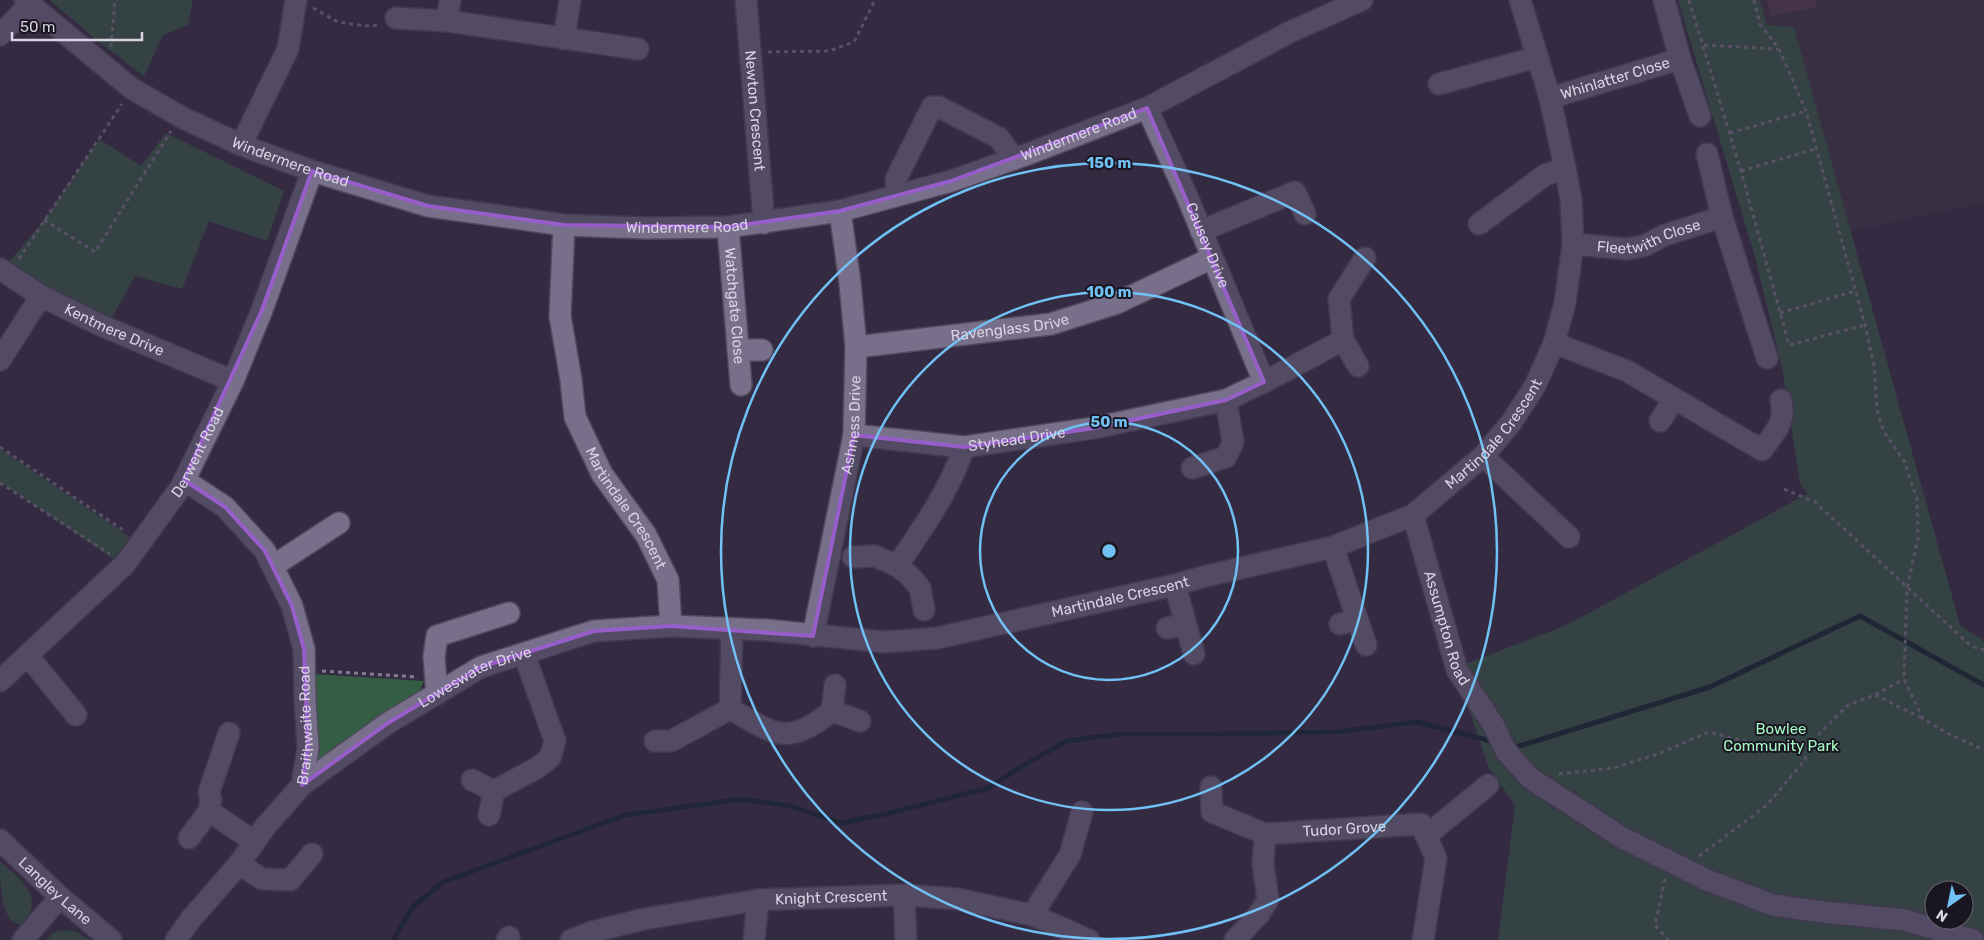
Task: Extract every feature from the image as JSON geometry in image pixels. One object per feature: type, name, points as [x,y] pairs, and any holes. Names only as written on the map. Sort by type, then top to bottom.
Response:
[{"type":"street","points":[[447,22],[450,0]]},
{"type":"street","points":[[564,39],[570,0]]},
{"type":"street","name":"Newton Crescent","points":[[746,0],[764,223]]},
{"type":"street","name":"Windermere Road","points":[[27,2],[134,90],[181,116],[241,145],[312,171],[428,206],[564,225],[646,228],[764,223],[840,211],[951,181],[1147,108],[1292,31],[1362,0]]},
{"type":"street","name":"Martindale Crescent","points":[[564,225],[560,316],[575,417],[602,474],[646,536],[668,580],[670,626],[766,630],[884,642],[937,638],[1175,585],[1333,547],[1413,515],[1483,456],[1511,423],[1535,386],[1554,343],[1565,304],[1573,244],[1571,199],[1550,98],[1520,0]]},
{"type":"street","name":"Whinlatter Close","points":[[1664,0],[1680,59],[1700,116]]},
{"type":"street","points":[[241,145],[288,49],[296,1]]},
{"type":"street","points":[[0,35],[27,2]]},
{"type":"street","points":[[396,18],[447,22],[638,49]]},
{"type":"street","points":[[1439,84],[1537,57]]},
{"type":"street","name":"Whinlatter Close","points":[[1550,98],[1680,59]]},
{"type":"street","points":[[898,195],[896,179],[932,107],[939,107],[999,138],[1014,158]]},
{"type":"street","name":"Causey Drive","points":[[1147,108],[1264,382]]},
{"type":"street","name":"Fleetwith Close","points":[[1707,154],[1722,217],[1767,358]]},
{"type":"street","points":[[1479,224],[1544,175],[1565,168]]},
{"type":"street","name":"Derwent Road","points":[[0,681],[125,564],[181,487],[233,381],[262,310],[312,171]]},
{"type":"street","points":[[1201,231],[1294,192],[1305,214]]},
{"type":"street","name":"Ashness Drive","points":[[813,636],[854,435],[856,347],[850,283],[840,211]]},
{"type":"street","name":"Fleetwith Close","points":[[1573,244],[1627,249],[1644,246],[1665,235],[1722,217]]},
{"type":"street","name":"Watchgate Close","points":[[728,226],[740,385]]},
{"type":"street","name":"Ravenglass Drive","points":[[856,347],[1051,324],[1117,303],[1212,258]]},
{"type":"street","points":[[1358,366],[1343,340],[1339,300],[1365,258]]},
{"type":"street","name":"Kentmere Drive","points":[[4,272],[41,296],[100,325],[233,381]]},
{"type":"street","points":[[0,360],[41,296]]},
{"type":"street","name":"Styhead Drive","points":[[854,435],[964,447],[1094,428],[1226,400],[1343,340]]},
{"type":"street","points":[[1554,343],[1627,371],[1762,450],[1779,426],[1784,414],[1781,400]]},
{"type":"street","points":[[738,350],[762,350]]},
{"type":"street","points":[[1660,422],[1674,399]]},
{"type":"street","points":[[1192,468],[1226,457],[1233,442],[1226,400]]},
{"type":"street","points":[[897,566],[926,523],[958,466],[964,447]]},
{"type":"street","points":[[1483,456],[1569,537]]},
{"type":"street","name":"Braithwaite Road","points":[[176,940],[190,919],[239,864],[302,785],[308,748],[304,649],[292,606],[265,551],[225,507],[184,480]]},
{"type":"street","name":"Assumpton Road","points":[[1413,515],[1457,670],[1493,724],[1500,740],[1530,778],[1621,837],[1707,880],[1773,905],[1905,920],[1973,940]]},
{"type":"street","points":[[273,566],[339,523]]},
{"type":"street","points":[[1333,547],[1348,622],[1366,645]]},
{"type":"street","points":[[853,557],[875,556],[897,566],[909,575],[920,588],[924,610]]},
{"type":"street","points":[[1175,585],[1176,626],[1194,654]]},
{"type":"street","points":[[437,686],[434,657],[437,636],[509,613]]},
{"type":"street","name":"Loweswater Drive","points":[[302,785],[437,686],[481,667],[594,631],[670,626]]},
{"type":"street","points":[[730,709],[732,630]]},
{"type":"street","points":[[489,814],[494,791],[537,768],[550,758],[555,741],[524,654]]},
{"type":"street","points":[[28,656],[76,715]]},
{"type":"street","points":[[730,709],[769,731],[792,734],[812,726],[832,711],[835,685]]},
{"type":"street","points":[[655,741],[671,740],[730,709]]},
{"type":"street","points":[[832,711],[860,721]]},
{"type":"street","points":[[189,838],[209,811],[210,792],[229,733]]},
{"type":"street","points":[[472,780],[494,791]]},
{"type":"street","points":[[1423,940],[1436,858],[1426,836],[1488,785]]},
{"type":"street","points":[[1211,786],[1212,812],[1265,834],[1263,864],[1268,900],[1259,914],[1234,940]]},
{"type":"street","points":[[209,811],[255,842]]},
{"type":"street","points":[[1032,915],[1070,855],[1082,812]]},
{"type":"street","name":"Tudor Grove","points":[[1265,834],[1421,824],[1426,836]]},
{"type":"street","name":"Langley Lane","points":[[0,840],[60,897],[111,940]]},
{"type":"street","points":[[239,864],[262,880],[290,880],[312,854]]},
{"type":"street","points":[[904,895],[906,940]]},
{"type":"street","name":"Knight Crescent","points":[[571,940],[592,932],[644,920],[758,900],[904,895],[958,899],[1032,915],[1088,940]]},
{"type":"street","points":[[23,940],[60,897]]},
{"type":"street","points":[[754,940],[758,900]]},
{"type":"path","points":[[102,64],[111,51],[115,0]]},
{"type":"path","points":[[750,52],[829,51],[854,42],[875,0]]},
{"type":"path","points":[[1690,0],[1741,171],[1789,345],[1865,325]]},
{"type":"path","points":[[1754,0],[1760,24],[1779,49],[1806,111],[1865,325],[1874,366],[1877,410],[1883,430],[1904,461],[1917,499],[1918,538],[1907,588],[1904,679],[1923,719]]},
{"type":"path","points":[[296,1],[338,22],[365,26],[389,24],[396,18]]},
{"type":"path","points":[[1704,45],[1779,49]]},
{"type":"path","points":[[4,272],[44,220],[134,90]]},
{"type":"path","points":[[1730,133],[1806,111]]},
{"type":"path","points":[[44,220],[95,252],[181,116]]},
{"type":"path","points":[[1741,171],[1815,149]]},
{"type":"path","points":[[1780,313],[1855,291]]},
{"type":"path","points":[[0,447],[141,542]]},
{"type":"path","points":[[0,483],[125,564]]},
{"type":"path","points":[[1784,489],[1815,502],[1971,646],[1984,650]]},
{"type":"path","points":[[304,670],[437,686]]},
{"type":"path","points":[[1668,940],[1655,925],[1664,881],[1767,805],[1805,760],[1811,742],[1848,705],[1875,695],[1904,679]]},
{"type":"path","points":[[1875,695],[1950,735],[1984,750]]},
{"type":"path","points":[[1530,778],[1613,768],[1655,755],[1709,732],[1779,750],[1811,742]]},
{"type":"highlighted area","points":[[1147,108],[1264,382],[1226,400],[1094,428],[964,447],[854,435],[813,636],[671,626],[594,631],[481,667],[388,723],[302,785],[308,748],[304,649],[292,606],[265,551],[225,507],[184,480],[262,310],[312,171],[428,206],[564,225],[728,227],[840,211],[951,181]]},
{"type":"shaded area","points":[[1760,0],[1984,0],[1984,203],[1850,231],[1794,27],[1767,25]]},
{"type":"green space","points":[[50,0],[193,0],[188,25],[163,35],[144,76],[95,39]]},
{"type":"green space","name":"Bowlee Community Park","points":[[1678,0],[1760,0],[1767,25],[1794,27],[1960,625],[1984,641],[1984,940],[1498,940],[1515,805],[1489,768],[1455,668],[1567,625],[1807,494],[1800,483],[1783,372],[1755,257]]},
{"type":"green space","points":[[166,133],[284,191],[267,241],[209,221],[182,289],[135,276],[109,323],[7,264],[43,222],[99,139],[141,166]]},
{"type":"green space","points":[[0,449],[130,537],[113,559],[2,483],[0,485]]},
{"type":"green space","points":[[313,674],[424,681],[415,700],[322,764],[311,763]]},
{"type":"green space","points":[[0,861],[23,882],[31,897],[32,906],[29,915],[21,925],[9,917],[5,909],[1,889]]},
{"type":"green space","points":[[75,931],[90,940],[46,940],[55,932]]},
{"type":"building","points":[[1768,0],[1816,0],[1817,7],[1770,16]]},
{"type":"waterway","points":[[1511,746],[1516,747],[1710,687],[1860,616],[1984,685]]},
{"type":"waterway","points":[[393,940],[413,907],[443,882],[625,815],[743,799],[790,806],[841,823],[894,812],[988,788],[1067,741],[1121,734],[1337,732],[1417,722],[1495,742]]}]
